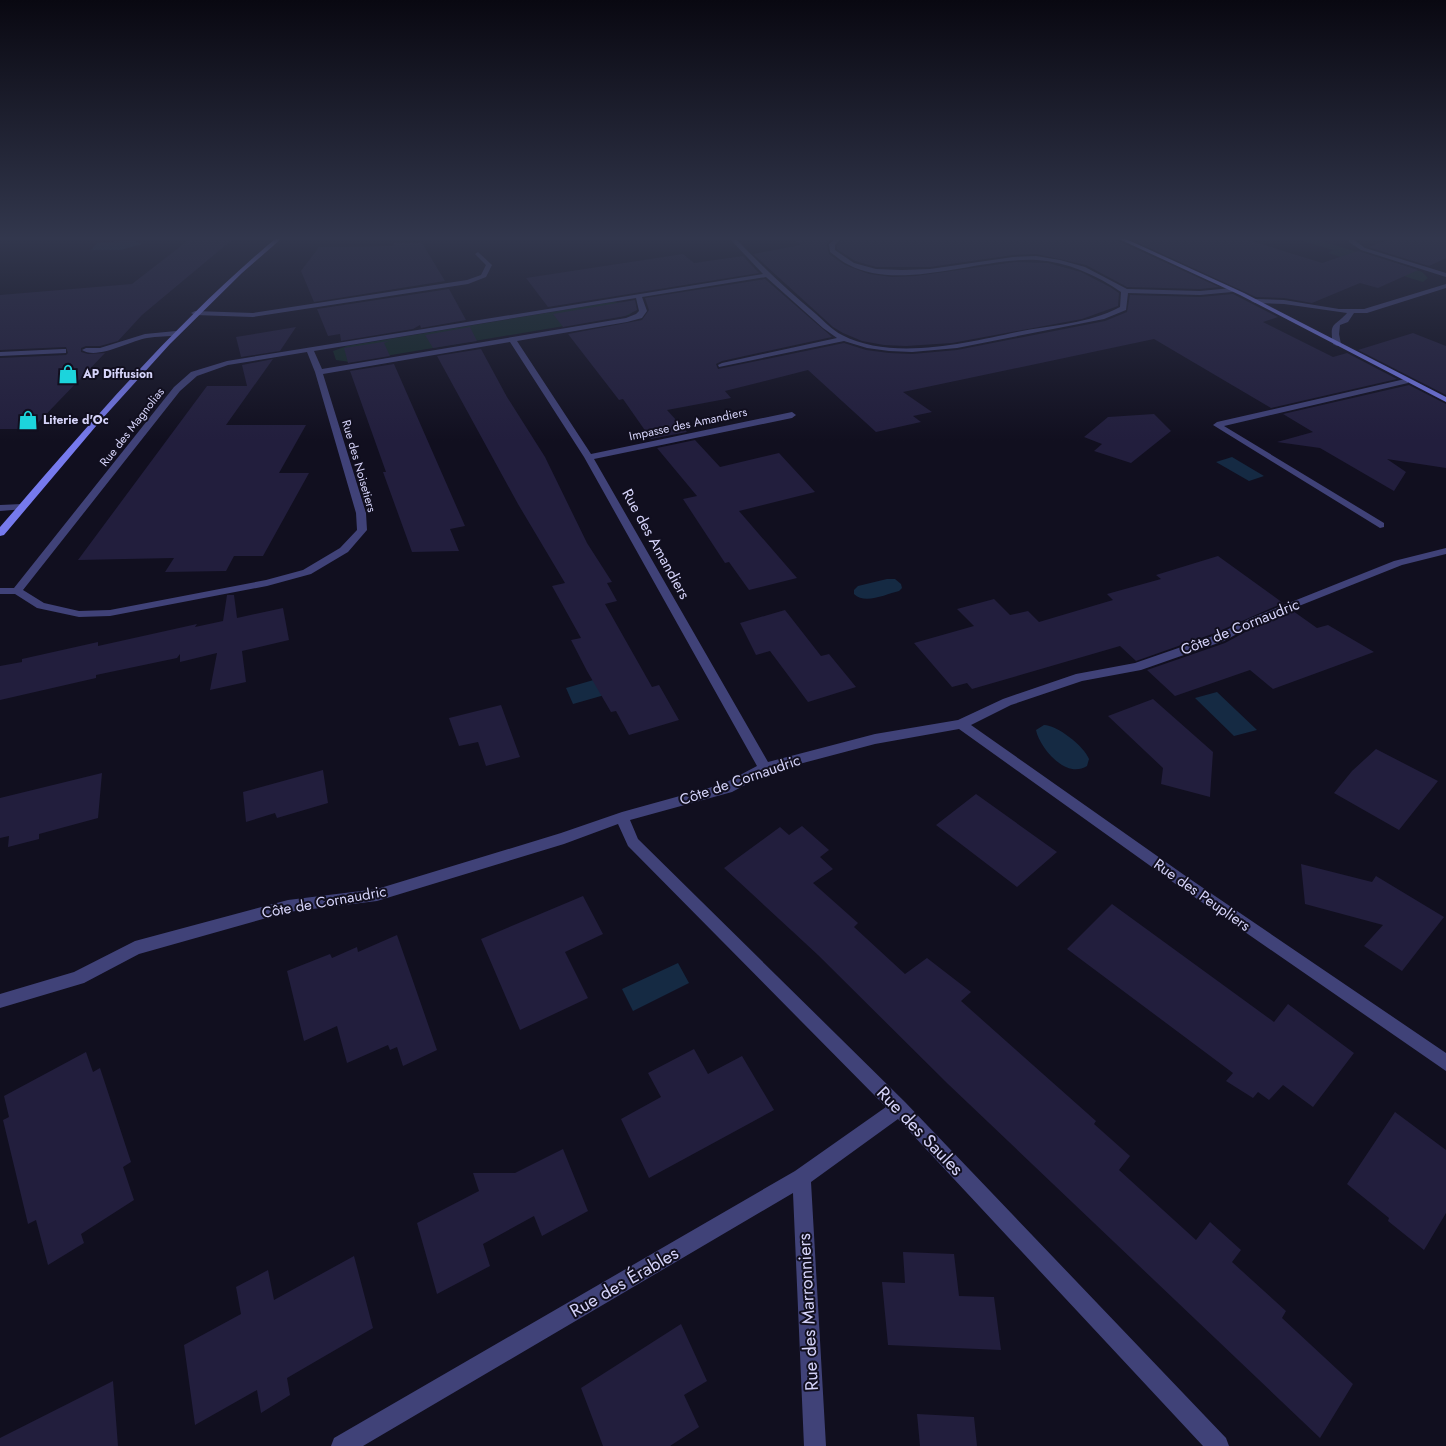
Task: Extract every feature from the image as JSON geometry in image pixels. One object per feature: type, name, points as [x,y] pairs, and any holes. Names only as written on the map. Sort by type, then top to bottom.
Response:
[{"type":"main road","points":[[0,533],[176,333],[202,306]]},
{"type":"main road","points":[[1265,306],[1405,381],[1446,400]]},
{"type":"street","points":[[195,313],[253,314],[304,306]]},
{"type":"street","name":"Rue des Magnolias","points":[[17,591],[176,389],[194,374],[227,363],[574,306]]},
{"type":"street","points":[[310,350],[318,372],[627,320],[639,316],[643,310],[642,306]]},
{"type":"street","points":[[802,306],[844,339],[876,348],[895,350],[922,350],[988,341],[1094,319],[1115,313],[1123,306]]},
{"type":"street","points":[[1310,306],[1352,311],[1370,310],[1381,306]]},
{"type":"street","points":[[1337,344],[1335,334],[1337,324],[1345,320],[1352,311]]},
{"type":"street","points":[[86,350],[101,350],[145,336],[176,333]]},
{"type":"street","points":[[722,365],[844,339]]},
{"type":"street","name":"Rue des Amandiers","points":[[513,340],[589,457],[765,768]]},
{"type":"street","points":[[0,354],[63,351]]},
{"type":"street","name":"Rue des Noisetiers","points":[[17,591],[41,606],[79,614],[110,613],[267,583],[307,572],[344,550],[362,530],[361,513],[318,372]]},
{"type":"street","points":[[1380,525],[1217,425],[1405,381]]},
{"type":"street","name":"Impasse des Amandiers","points":[[589,457],[792,415]]},
{"type":"street","points":[[0,508],[22,507]]},
{"type":"street","name":"Côte de Cornaudric","points":[[0,1001],[78,978],[136,948],[288,906],[377,895],[564,838],[622,817],[727,788],[765,768],[875,739],[961,724],[1007,702],[1071,680],[1137,667],[1220,638],[1256,620],[1398,563],[1446,551]]},
{"type":"street","points":[[0,591],[17,591]]},
{"type":"street","name":"Rue des Peupliers","points":[[961,724],[1190,887],[1446,1062]]},
{"type":"street","name":"Rue des Saules","points":[[622,817],[633,842],[899,1108],[1218,1446]]},
{"type":"street","name":"Rue des Érables","points":[[342,1446],[802,1178],[899,1108]]},
{"type":"street","name":"Rue des Marronniers","points":[[802,1178],[815,1446]]},
{"type":"green space","points":[[585,306],[631,306],[635,310],[629,315],[350,362],[336,360],[333,351],[347,346]]},
{"type":"water","points":[[1232,457],[1264,476],[1249,481],[1216,462]]},
{"type":"water","points":[[895,579],[901,584],[902,588],[899,591],[870,599],[864,599],[854,594],[854,590],[858,586]]},
{"type":"water","points":[[614,674],[622,690],[573,704],[566,688]]},
{"type":"water","points":[[1217,692],[1257,730],[1234,736],[1195,698]]},
{"type":"water","points":[[1044,725],[1063,732],[1082,748],[1089,759],[1087,766],[1079,769],[1070,769],[1054,759],[1038,737],[1036,730]]},
{"type":"water","points":[[678,963],[689,983],[633,1011],[622,989]]},
{"type":"building","points":[[0,306],[152,306],[118,341],[100,346],[81,348],[81,352],[88,354],[105,353],[32,429],[0,429],[0,358],[66,355],[68,353],[66,347],[0,350]]},
{"type":"building","points":[[334,306],[459,306],[466,320],[421,328],[420,325],[413,329],[341,341],[340,334],[328,336],[317,309]]},
{"type":"building","points":[[597,306],[636,306],[637,310],[625,316],[563,327],[553,314]]},
{"type":"building","points":[[648,306],[797,306],[832,337],[722,361],[716,364],[718,369],[844,343],[866,350],[889,353],[912,354],[957,350],[1105,321],[1127,312],[1128,306],[1257,306],[1278,317],[1263,322],[1333,357],[1347,353],[1397,379],[1271,408],[1154,339],[903,392],[932,412],[913,416],[921,422],[876,432],[808,370],[725,391],[731,398],[667,410],[687,432],[651,439],[623,399],[619,400],[568,334],[642,320],[649,310]]},
{"type":"building","points":[[811,306],[1117,306],[1082,319],[952,343],[906,346],[884,345],[862,341],[833,327]]},
{"type":"building","points":[[296,327],[280,351],[241,357],[236,337]]},
{"type":"building","points":[[470,327],[477,341],[433,348],[425,335]]},
{"type":"building","points":[[1413,333],[1446,346],[1446,395],[1358,350]]},
{"type":"building","points":[[389,341],[384,343],[390,356],[348,363],[344,348]]},
{"type":"building","points":[[481,349],[507,397],[545,457],[587,543],[612,582],[607,583],[617,601],[605,604],[652,687],[659,685],[679,720],[629,735],[616,711],[611,712],[587,671],[571,640],[581,638],[552,586],[565,583],[518,504],[437,356]]},
{"type":"building","points":[[273,359],[226,425],[306,425],[279,473],[309,473],[263,556],[234,556],[226,571],[165,572],[174,558],[78,560],[207,386],[247,386],[242,365]]},
{"type":"building","points":[[394,364],[465,526],[450,529],[459,551],[412,552],[383,472],[386,472],[350,371]]},
{"type":"building","points":[[1409,385],[1446,404],[1446,468],[1387,459],[1406,472],[1394,491],[1320,448],[1277,442],[1313,432],[1283,414]]},
{"type":"building","points":[[1154,414],[1171,431],[1131,463],[1094,451],[1102,444],[1084,437],[1108,417]]},
{"type":"building","points":[[695,440],[720,467],[779,453],[815,492],[739,511],[797,578],[749,590],[729,562],[725,563],[683,499],[697,496],[657,448]]},
{"type":"building","points":[[1218,556],[1283,603],[1215,633],[1136,661],[1120,646],[972,689],[967,683],[952,687],[914,643],[974,626],[957,609],[994,599],[1010,615],[1028,611],[1039,622],[1113,600],[1107,594],[1161,579],[1156,575]]},
{"type":"building","points":[[227,595],[234,595],[237,618],[283,608],[289,640],[242,651],[246,682],[210,690],[217,653],[180,662],[180,654],[177,658],[96,675],[96,678],[0,700],[0,666],[22,662],[22,659],[98,642],[98,646],[197,624],[195,627],[223,621]]},
{"type":"building","points":[[785,610],[821,656],[829,654],[856,687],[808,702],[770,651],[756,655],[740,623]]},
{"type":"building","points":[[1293,611],[1317,628],[1328,625],[1374,652],[1273,689],[1250,670],[1175,696],[1147,670],[1225,643],[1260,624]]},
{"type":"building","points":[[1153,699],[1213,752],[1210,797],[1161,784],[1163,768],[1108,716]]},
{"type":"building","points":[[501,705],[520,757],[486,766],[478,742],[459,746],[449,718]]},
{"type":"building","points":[[1376,749],[1438,781],[1399,830],[1334,793],[1352,771]]},
{"type":"building","points":[[323,770],[328,803],[277,818],[275,813],[246,822],[243,792]]},
{"type":"building","points":[[102,773],[98,818],[39,834],[39,839],[8,847],[9,836],[0,838],[0,798]]},
{"type":"building","points":[[976,794],[1057,852],[1017,887],[936,825]]},
{"type":"building","points":[[802,826],[829,850],[820,857],[833,869],[813,883],[858,923],[854,927],[905,974],[927,958],[971,992],[961,1001],[1096,1121],[1094,1124],[1130,1156],[1119,1170],[1196,1240],[1210,1222],[1241,1250],[1232,1262],[1286,1311],[1282,1318],[1353,1384],[1320,1438],[948,1084],[818,955],[724,868],[780,827],[789,835]]},
{"type":"building","points":[[1301,864],[1372,882],[1376,876],[1444,917],[1402,971],[1364,946],[1383,925],[1305,904]]},
{"type":"building","points":[[583,896],[603,934],[565,952],[588,998],[520,1030],[481,939]]},
{"type":"building","points":[[1112,904],[1274,1022],[1288,1004],[1354,1053],[1313,1107],[1283,1085],[1269,1100],[1258,1092],[1253,1098],[1226,1081],[1233,1073],[1067,949]]},
{"type":"building","points":[[397,935],[437,1050],[403,1066],[397,1047],[390,1050],[388,1045],[347,1063],[337,1026],[304,1041],[287,971],[330,954],[332,958],[357,947],[358,952]]},
{"type":"building","points":[[694,1049],[708,1074],[742,1056],[774,1110],[649,1178],[621,1119],[661,1097],[648,1073]]},
{"type":"building","points":[[86,1052],[93,1072],[100,1068],[131,1162],[123,1167],[134,1200],[81,1234],[84,1243],[48,1265],[36,1220],[28,1224],[3,1120],[9,1117],[4,1096]]},
{"type":"building","points":[[1395,1112],[1446,1150],[1446,1213],[1424,1250],[1388,1221],[1389,1218],[1347,1184]]},
{"type":"building","points":[[563,1149],[588,1211],[542,1236],[534,1216],[483,1244],[490,1266],[437,1294],[417,1223],[479,1191],[473,1173],[515,1173]]},
{"type":"building","points":[[903,1252],[954,1254],[959,1296],[994,1297],[1001,1350],[888,1345],[882,1282],[905,1283]]},
{"type":"building","points":[[354,1256],[373,1328],[287,1378],[290,1395],[261,1413],[257,1390],[195,1425],[184,1345],[241,1314],[236,1287],[268,1270],[274,1300]]},
{"type":"building","points":[[681,1324],[707,1381],[684,1395],[699,1427],[670,1446],[603,1446],[581,1388]]},
{"type":"building","points":[[113,1381],[118,1446],[0,1446],[0,1438]]},
{"type":"building","points":[[917,1414],[974,1417],[977,1446],[920,1446]]},
{"type":"place","name":"AP Diffusion","points":[[68,374]]},
{"type":"place","name":"Literie d'Oc","points":[[28,420]]}]
